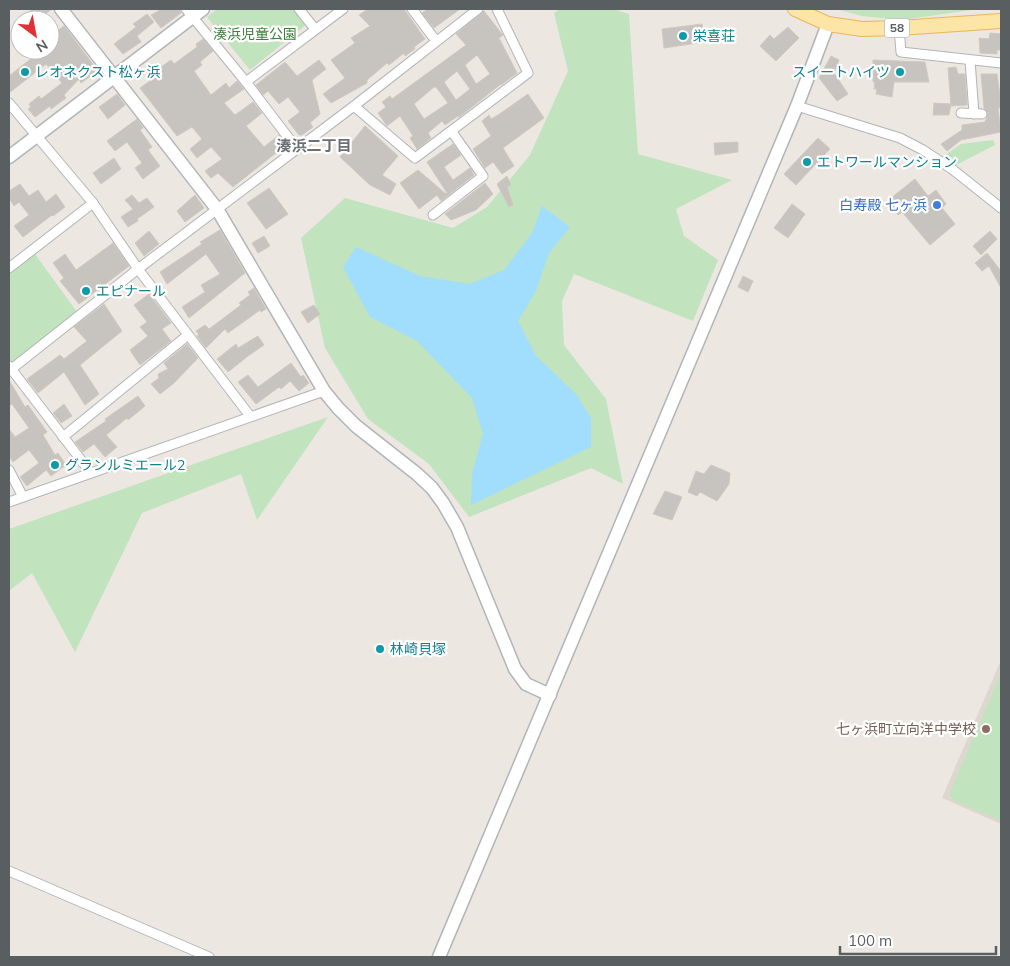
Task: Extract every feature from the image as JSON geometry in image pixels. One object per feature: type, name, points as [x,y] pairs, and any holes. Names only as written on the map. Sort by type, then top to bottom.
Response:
[{"type":"main road","name":"58","points":[[795,9],[828,24],[862,29],[1001,21]]},
{"type":"street","points":[[61,9],[217,209],[324,391],[356,426],[417,474],[432,488],[443,503],[457,527],[515,668],[526,684],[550,696]]},
{"type":"street","points":[[9,157],[114,77],[189,13],[203,9]]},
{"type":"street","points":[[299,9],[315,29]]},
{"type":"street","points":[[246,82],[342,9]]},
{"type":"street","points":[[412,9],[436,41]]},
{"type":"street","points":[[91,473],[10,368],[478,9]]},
{"type":"street","points":[[354,106],[415,158],[528,73],[497,9]]},
{"type":"street","points":[[189,13],[246,82],[297,149]]},
{"type":"street","points":[[439,957],[797,106],[828,24]]},
{"type":"street","points":[[899,28],[901,52],[1001,63]]},
{"type":"street","points":[[961,114],[978,114],[970,60]]},
{"type":"street","points":[[9,103],[93,203],[138,269],[250,416]]},
{"type":"street","points":[[797,106],[900,138],[952,169],[1001,208]]},
{"type":"street","points":[[433,214],[483,176],[452,132]]},
{"type":"street","points":[[9,268],[93,203]]},
{"type":"street","points":[[63,437],[188,336]]},
{"type":"street","points":[[9,502],[324,391]]},
{"type":"street","points":[[9,470],[23,497]]},
{"type":"street","points":[[9,871],[209,957]]},
{"type":"shaded area","name":"七ヶ浜町立向洋中学校","points":[[1001,660],[1001,824],[942,798]]},
{"type":"green space","name":"湊浜児童公園","points":[[217,9],[295,9],[307,24],[250,70],[207,17]]},
{"type":"green space","points":[[560,9],[613,9],[629,14],[638,154],[732,180],[676,209],[684,236],[718,260],[693,321],[574,274],[562,301],[564,345],[606,399],[623,484],[591,468],[469,517],[429,464],[368,419],[325,348],[301,238],[345,198],[453,228],[487,207],[530,155],[568,71],[554,13]]},
{"type":"green space","points":[[837,9],[978,9],[902,20],[862,16]]},
{"type":"green space","points":[[993,140],[995,145],[956,165],[944,156],[961,144]]},
{"type":"green space","points":[[32,250],[80,316],[9,366],[9,268]]},
{"type":"green space","points":[[328,417],[257,520],[241,474],[142,513],[75,652],[32,573],[9,591],[9,529]]},
{"type":"green space","name":"七ヶ浜町立向洋中学校","points":[[1001,674],[1001,821],[953,800],[950,793]]},
{"type":"water","points":[[542,206],[570,227],[549,253],[536,291],[518,321],[536,356],[576,394],[591,418],[591,447],[471,505],[472,473],[483,434],[472,398],[417,341],[370,317],[343,267],[356,247],[420,276],[470,284],[504,270],[532,233]]},
{"type":"building","points":[[33,9],[52,9],[51,10],[32,10]]},
{"type":"building","points":[[162,9],[180,9],[181,13],[161,28],[151,15]]},
{"type":"building","points":[[368,9],[404,9],[425,39],[405,56],[404,53],[389,65],[387,63],[367,80],[367,83],[331,103],[323,94],[345,78],[331,60],[355,43],[351,38],[370,26],[359,15]]},
{"type":"building","points":[[428,9],[460,9],[434,28],[422,13]]},
{"type":"building","points":[[484,11],[503,35],[499,38],[517,73],[459,117],[445,125],[442,121],[428,133],[431,138],[417,149],[410,138],[413,136],[400,116],[387,126],[378,113],[386,107],[382,102],[390,96],[392,99],[466,45],[456,34]],"holes":[[[477,55],[490,74],[476,84],[465,65]],[[457,71],[470,89],[456,100],[444,82]],[[434,87],[436,87],[448,103],[424,119],[414,104]]]},
{"type":"building","points":[[147,14],[154,22],[137,36],[141,42],[123,54],[114,44],[136,27],[133,24]]},
{"type":"building","name":"栄喜荘","points":[[702,24],[704,42],[664,48],[662,29]]},
{"type":"building","points":[[64,26],[98,71],[81,83],[79,79],[64,95],[66,98],[51,109],[50,106],[35,117],[28,109],[31,107],[29,104],[39,96],[41,99],[62,83],[46,64],[9,93],[9,76],[29,60],[60,60],[60,29]]},
{"type":"building","points":[[788,27],[799,38],[776,61],[760,46],[770,35],[774,39]]},
{"type":"building","points":[[990,33],[1001,34],[1001,50],[997,50],[997,54],[980,53],[979,38],[989,39]]},
{"type":"building","points":[[203,39],[213,51],[200,62],[202,65],[194,71],[211,95],[226,83],[229,88],[237,81],[244,89],[224,103],[235,115],[253,102],[262,113],[246,126],[264,147],[279,135],[286,145],[233,187],[218,173],[211,178],[205,171],[222,159],[211,147],[197,158],[190,149],[202,139],[192,127],[177,136],[140,88],[157,76],[154,72],[171,60],[174,64],[197,47],[196,44]]},
{"type":"building","points":[[831,56],[839,60],[834,73],[848,94],[837,101],[819,78]]},
{"type":"building","points":[[319,60],[326,69],[312,80],[320,114],[310,123],[313,127],[299,135],[288,121],[300,112],[288,97],[279,104],[268,91],[263,95],[256,85],[285,62],[297,76]]},
{"type":"building","name":"スイートハイツ","points":[[873,60],[925,62],[929,82],[894,82],[892,97],[876,94],[877,89],[874,89],[875,82],[873,82]]},
{"type":"building","points":[[956,67],[958,74],[965,74],[967,105],[951,106],[948,68]]},
{"type":"building","points":[[981,74],[997,74],[1000,95],[1000,108],[998,108],[1001,132],[961,140],[947,151],[941,144],[962,130],[962,125],[985,122],[988,112],[984,108]]},
{"type":"building","points":[[117,94],[125,105],[108,119],[99,107]]},
{"type":"building","points":[[528,94],[544,118],[503,148],[514,166],[502,174],[493,162],[485,168],[473,149],[491,136],[482,121],[489,115],[491,119],[498,115]]},
{"type":"building","points":[[934,103],[951,104],[949,115],[933,115]]},
{"type":"building","points":[[137,119],[143,128],[140,130],[152,147],[148,150],[160,166],[143,179],[135,168],[142,163],[127,142],[115,151],[107,141]]},
{"type":"building","points":[[365,126],[398,156],[382,175],[396,184],[390,195],[370,185],[340,157]]},
{"type":"building","name":"エトワールマンション","points":[[818,138],[830,149],[796,185],[784,174]]},
{"type":"building","points":[[738,142],[738,152],[715,155],[714,143]]},
{"type":"building","points":[[453,144],[461,155],[444,167],[453,180],[470,168],[474,175],[441,201],[437,195],[419,209],[400,183],[418,170],[446,194],[427,162]]},
{"type":"building","points":[[114,158],[121,169],[101,184],[93,173]]},
{"type":"building","points":[[507,176],[511,185],[507,187],[513,205],[509,207],[497,184]]},
{"type":"building","points":[[915,179],[928,196],[936,190],[946,204],[942,208],[955,224],[930,245],[902,212],[898,215],[890,202],[891,198]]},
{"type":"building","points":[[485,183],[493,194],[476,210],[451,220],[445,214]]},
{"type":"building","points":[[20,184],[29,196],[38,190],[46,202],[56,194],[65,207],[23,237],[14,226],[29,215],[19,202],[14,206],[9,198],[9,191]]},
{"type":"building","points":[[269,188],[288,214],[266,229],[247,203]]},
{"type":"building","points":[[132,195],[139,203],[147,198],[154,207],[128,227],[121,217],[133,209],[125,200]]},
{"type":"building","points":[[195,195],[204,208],[185,222],[177,211]]},
{"type":"building","points":[[792,204],[805,214],[788,238],[774,228]]},
{"type":"building","points":[[220,230],[245,273],[189,318],[182,307],[205,292],[201,285],[220,274],[206,254],[167,284],[160,272],[202,244],[200,242]]},
{"type":"building","points":[[149,231],[159,244],[144,256],[135,243]]},
{"type":"building","points":[[990,231],[997,239],[981,255],[973,246]]},
{"type":"building","points":[[264,236],[270,246],[258,253],[252,243]]},
{"type":"building","points":[[113,243],[129,266],[79,304],[60,281],[64,278],[53,263],[65,254],[76,270]]},
{"type":"building","points":[[987,253],[1001,271],[1001,288],[989,266],[982,271],[975,263]]},
{"type":"building","points":[[743,276],[753,281],[748,292],[738,287]]},
{"type":"building","points":[[254,288],[266,309],[261,312],[260,310],[228,333],[225,329],[206,348],[197,336],[199,335],[196,331],[205,325],[209,329],[241,305],[239,303],[250,295],[248,292]]},
{"type":"building","points":[[149,294],[171,323],[162,329],[171,341],[140,365],[130,350],[148,336],[140,327],[147,322],[134,305]]},
{"type":"building","points":[[104,304],[122,331],[80,365],[99,394],[85,405],[64,372],[38,393],[27,379],[60,355],[64,359],[87,341],[74,327]]},
{"type":"building","points":[[314,305],[320,314],[308,323],[301,312]]},
{"type":"building","points":[[258,336],[264,345],[228,372],[217,359],[236,344],[238,348]]},
{"type":"building","points":[[187,344],[198,358],[173,384],[160,394],[151,384],[159,378],[158,374],[168,369],[164,363]]},
{"type":"building","points":[[291,363],[301,377],[303,375],[309,383],[299,391],[290,381],[281,389],[279,387],[256,404],[238,382],[248,375],[258,387]]},
{"type":"building","points":[[9,380],[25,407],[28,405],[47,432],[43,435],[55,455],[58,453],[66,465],[51,476],[46,470],[27,486],[20,477],[39,463],[29,450],[13,462],[9,456],[9,429],[15,437],[29,428],[12,404],[9,406]]},
{"type":"building","points":[[138,396],[145,406],[106,435],[117,447],[105,457],[94,444],[83,452],[75,442]]},
{"type":"building","points":[[64,404],[72,416],[61,423],[53,413]]},
{"type":"building","points":[[711,465],[730,473],[729,484],[717,501],[700,492],[697,496],[688,492],[696,471],[704,474]]},
{"type":"building","points":[[665,491],[682,497],[672,520],[653,514]]},
{"type":"place","name":"栄喜荘","points":[[683,36]]},
{"type":"place","name":"レオネクスト松ヶ浜","points":[[25,72]]},
{"type":"place","name":"スイートハイツ","points":[[900,72]]},
{"type":"place","name":"エトワールマンション","points":[[807,162]]},
{"type":"place","name":"白寿殿 七ヶ浜","points":[[937,205]]},
{"type":"place","name":"エピナール","points":[[86,291]]},
{"type":"place","name":"グランルミエール2","points":[[55,465]]},
{"type":"place","name":"林崎貝塚","points":[[380,649]]},
{"type":"place","name":"七ヶ浜町立向洋中学校","points":[[986,729]]},
{"type":"district","name":"湊浜二丁目","points":[[314,146]]}]
